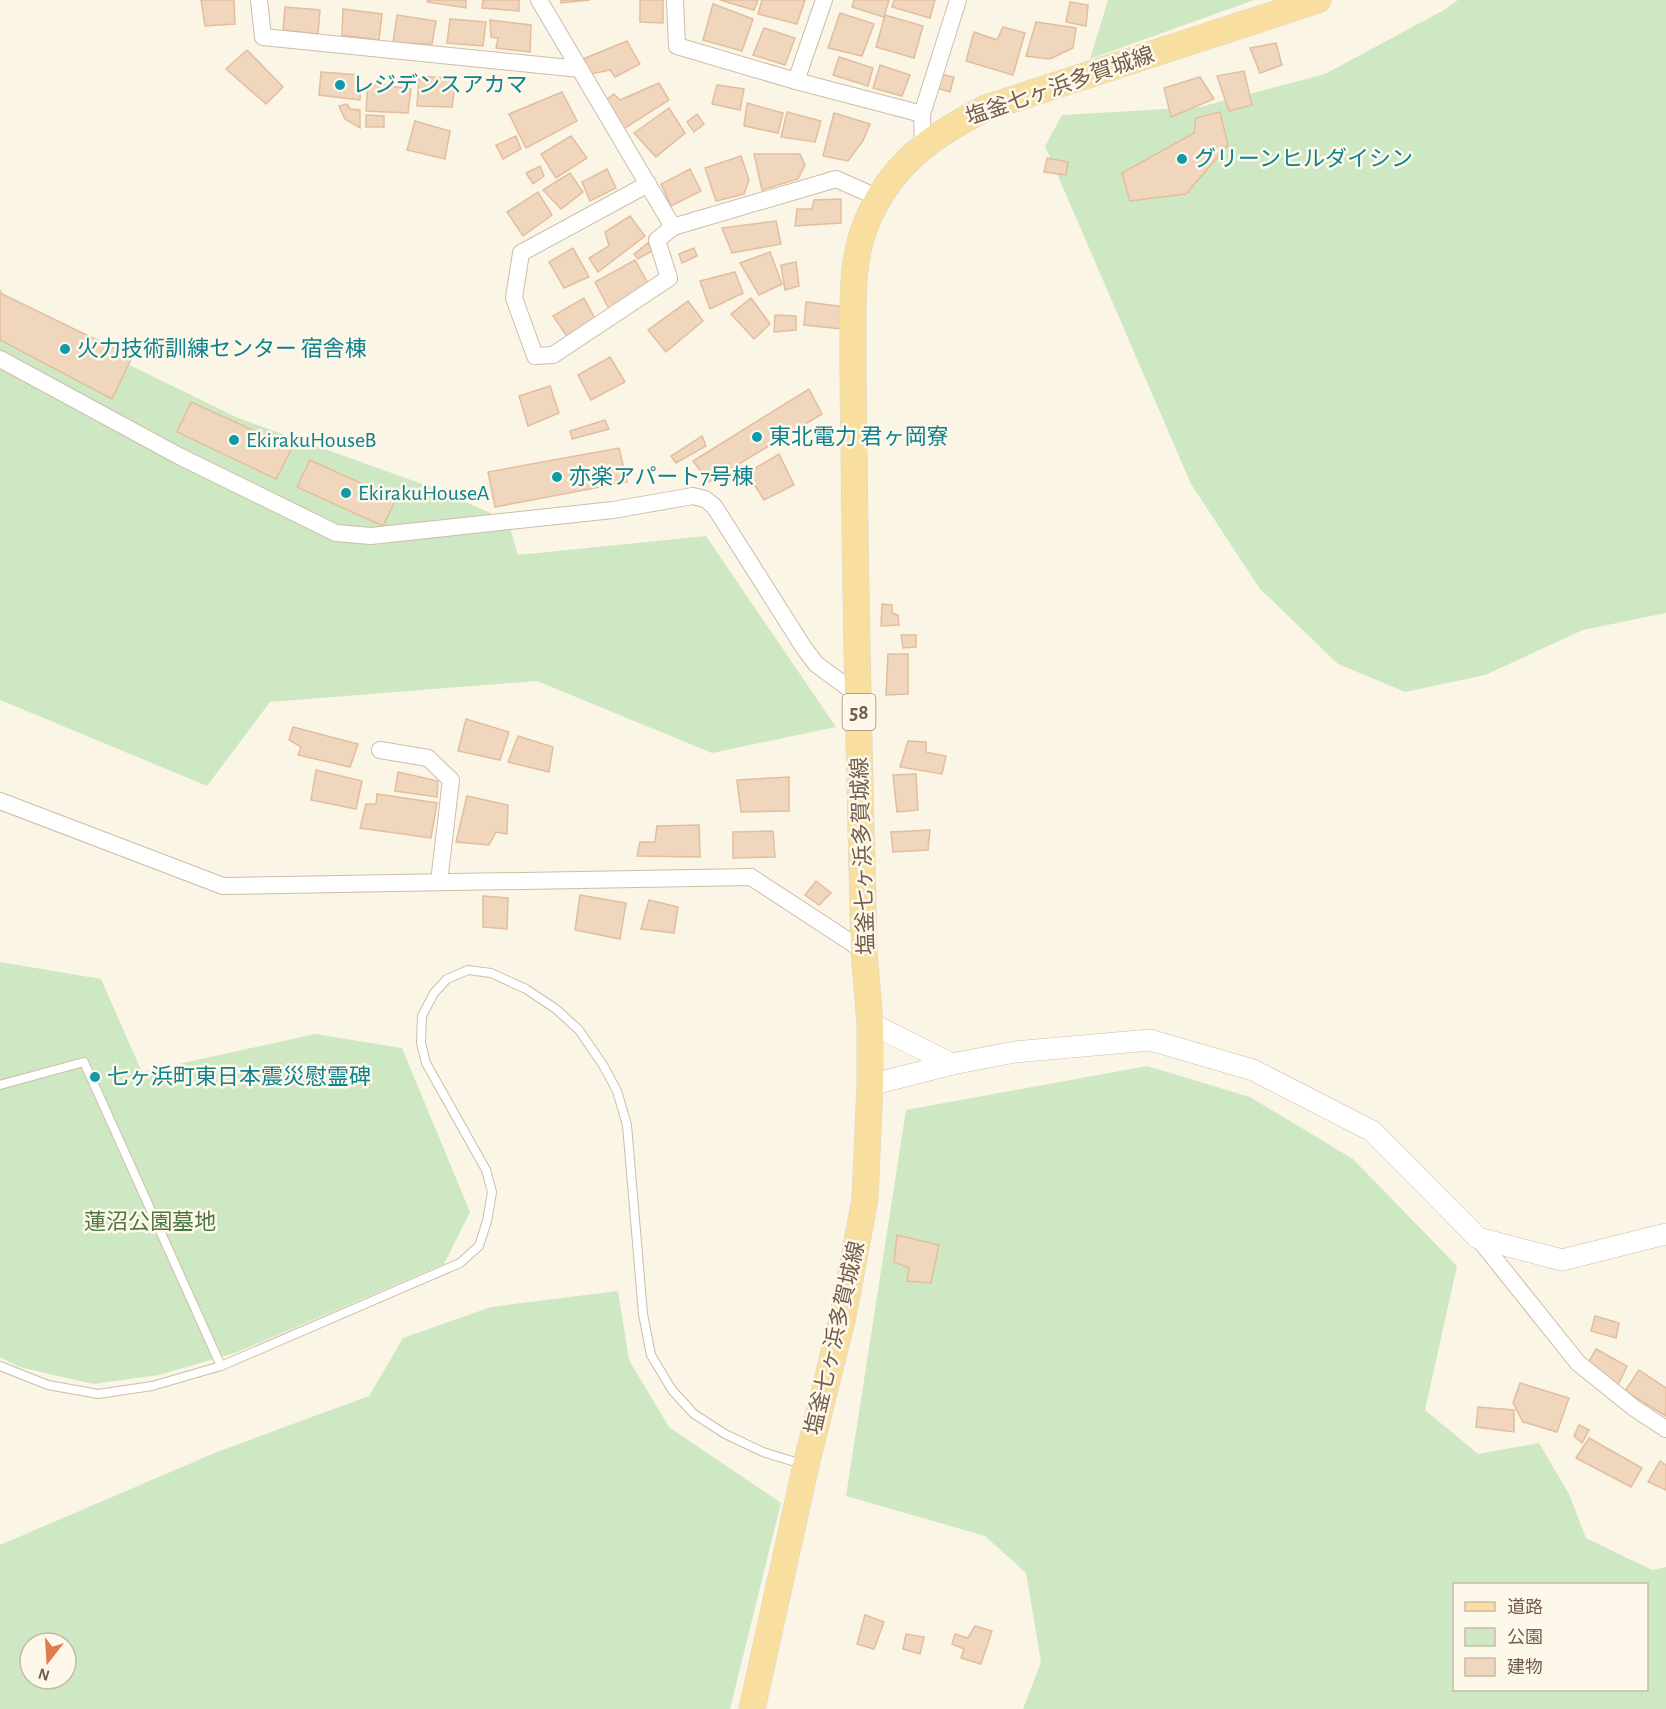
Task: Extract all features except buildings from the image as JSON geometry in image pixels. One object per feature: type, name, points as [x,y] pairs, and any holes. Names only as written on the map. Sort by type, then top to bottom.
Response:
[{"type":"main road","name":"塩釜七ヶ浜多賀城線","points":[[752,1709],[806,1465],[843,1316],[865,1199],[870,1023],[864,951],[854,486],[854,282],[857,252],[866,225],[879,198],[893,177],[923,145],[951,126],[986,108],[1318,0]]},
{"type":"street","points":[[259,0],[263,37],[580,69]]},
{"type":"street","points":[[539,0],[673,227]]},
{"type":"street","points":[[675,0],[677,46],[796,81],[922,114]]},
{"type":"street","points":[[796,81],[824,0]]},
{"type":"street","points":[[923,145],[922,114],[958,0]]},
{"type":"street","points":[[648,184],[521,253],[514,298],[535,356],[553,355],[669,278],[657,240],[673,227],[837,179],[879,198]]},
{"type":"street","points":[[0,359],[179,456],[336,533],[371,537],[612,510],[693,496],[705,500],[714,506],[816,664],[858,695]]},
{"type":"street","points":[[380,750],[428,758],[451,780],[439,882]]},
{"type":"street","points":[[0,801],[223,886],[751,876],[864,951]]},
{"type":"street","points":[[870,1023],[952,1064]]},
{"type":"street","points":[[870,1085],[952,1064],[1015,1052],[1150,1040],[1253,1070],[1372,1131],[1478,1238],[1578,1363],[1634,1408],[1666,1429]]},
{"type":"street","points":[[1478,1238],[1563,1260],[1666,1234]]},
{"type":"lane","points":[[0,1366],[48,1385],[98,1394],[152,1386],[221,1366],[460,1263],[479,1246],[487,1221],[492,1192],[486,1170],[426,1063],[420,1043],[422,1016],[434,993],[447,979],[468,970],[491,973],[526,989],[556,1009],[579,1030],[603,1065],[617,1091],[627,1125],[643,1314],[651,1355],[672,1389],[694,1414],[725,1434],[763,1452],[806,1465]]},
{"type":"lane","points":[[0,1085],[84,1062],[221,1366]]},
{"type":"green space","points":[[1108,0],[1254,0],[1090,59]]},
{"type":"green space","points":[[1458,0],[1666,0],[1666,613],[1583,630],[1485,675],[1405,692],[1338,664],[1260,589],[1191,484],[1045,146],[1062,115],[1200,107],[1325,74],[1444,10]]},
{"type":"green space","points":[[0,288],[11,307],[238,418],[439,490],[508,521],[518,555],[706,536],[836,727],[712,753],[537,681],[270,702],[207,786],[0,700]]},
{"type":"green space","name":"蓮沼公園墓地","points":[[0,962],[101,979],[142,1072],[315,1034],[402,1048],[470,1212],[444,1264],[235,1353],[159,1375],[93,1384],[19,1367],[0,1357]]},
{"type":"green space","points":[[1147,1066],[1250,1097],[1353,1159],[1457,1266],[1425,1410],[1478,1454],[1539,1443],[1569,1494],[1586,1538],[1652,1570],[1666,1567],[1666,1709],[1023,1709],[1041,1662],[1026,1573],[985,1536],[846,1496],[906,1110]]},
{"type":"green space","points":[[618,1291],[629,1360],[669,1427],[781,1503],[730,1709],[0,1709],[0,1545],[217,1452],[369,1396],[403,1338],[491,1307]]},
{"type":"place","name":"レジデンスアカマ","points":[[340,85]]},
{"type":"place","name":"グリーンヒルダイシン","points":[[1182,159]]},
{"type":"place","name":"火力技術訓練センター 宿舎棟","points":[[65,349]]},
{"type":"place","name":"東北電力 君ヶ岡寮","points":[[757,437]]},
{"type":"place","name":"EkirakuHouseB","points":[[234,440]]},
{"type":"place","name":"亦楽アパート7号棟","points":[[557,477]]},
{"type":"place","name":"EkirakuHouseA","points":[[346,493]]},
{"type":"place","name":"七ヶ浜町東日本震災慰霊碑","points":[[95,1077]]}]
